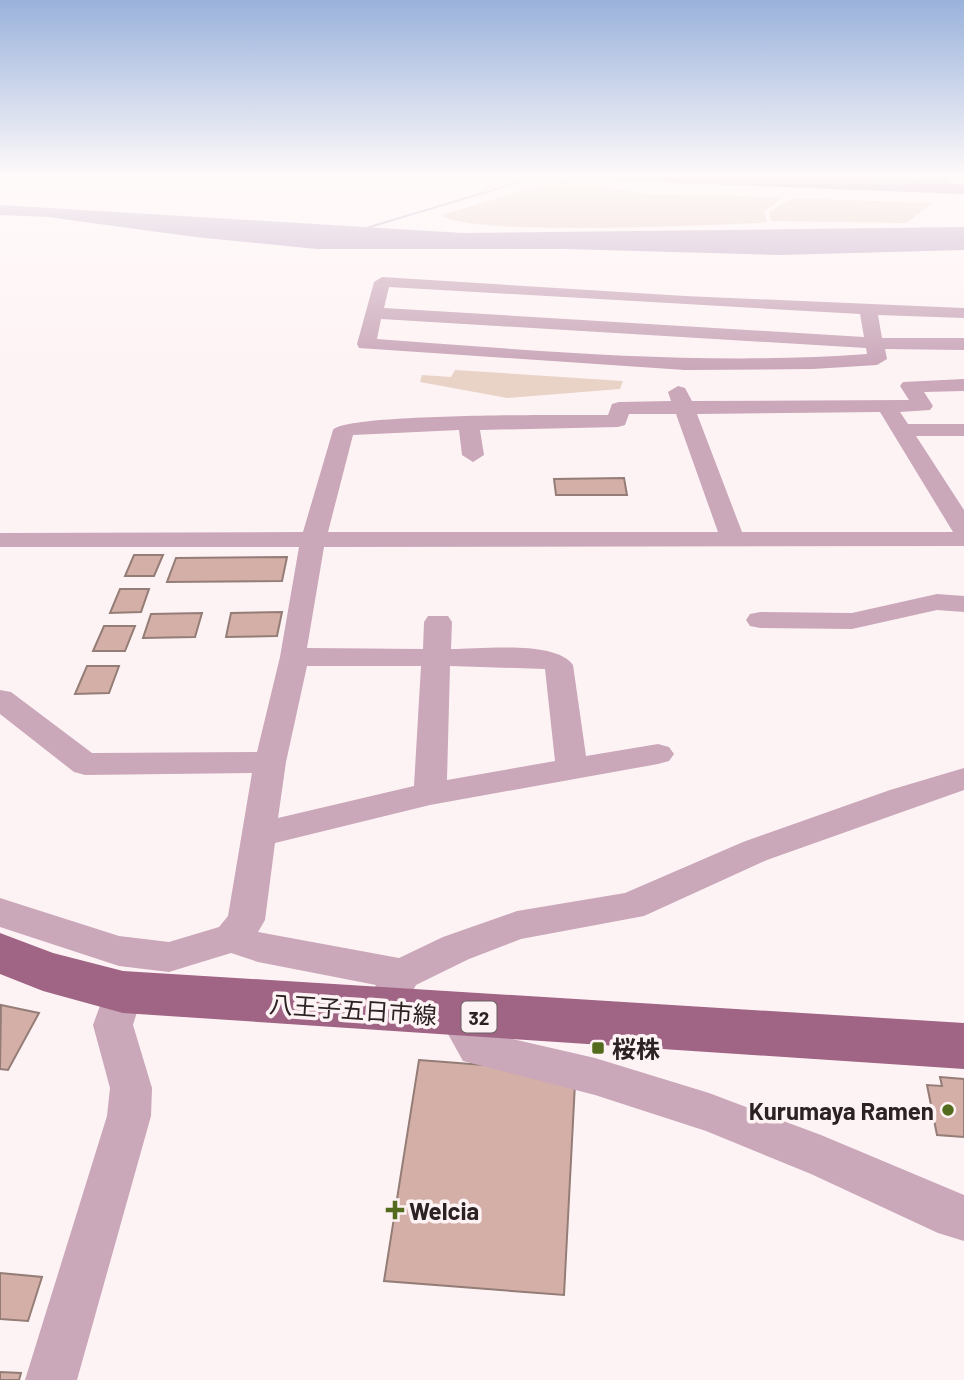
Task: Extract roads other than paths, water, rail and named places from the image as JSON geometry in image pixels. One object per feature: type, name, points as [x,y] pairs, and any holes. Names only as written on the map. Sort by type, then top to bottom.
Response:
[{"type":"main road","name":"八王子五日市線","points":[[0,952],[43,971],[123,992],[392,992],[458,1016],[964,1046]]},
{"type":"street","points":[[868,310],[877,359],[800,367],[677,365],[366,344],[383,282],[685,301],[964,313]]},
{"type":"street","points":[[685,301],[676,386],[733,540]]},
{"type":"street","points":[[374,313],[681,332],[964,344]]},
{"type":"street","points":[[0,912],[53,932],[119,951],[169,957],[232,938],[246,920],[270,762],[294,657],[293,648],[313,540],[344,430],[388,425],[618,421],[619,408],[923,406],[910,386],[964,385]]},
{"type":"street","points":[[886,406],[964,528]]},
{"type":"street","points":[[469,424],[473,455]]},
{"type":"street","points":[[901,430],[964,430]]},
{"type":"street","points":[[0,540],[964,539]]},
{"type":"street","points":[[760,620],[852,621],[937,602],[964,604]]},
{"type":"street","points":[[430,794],[438,622]]},
{"type":"street","points":[[294,657],[547,658],[559,665],[572,769]]},
{"type":"street","points":[[0,699],[85,764],[270,762]]},
{"type":"street","points":[[261,834],[430,794],[658,754]]},
{"type":"street","points":[[232,938],[392,992],[517,925],[631,906],[755,851],[902,798],[964,779]]},
{"type":"street","points":[[51,1380],[129,1116],[131,1088],[113,1025],[123,992]]},
{"type":"street","points":[[458,1016],[478,1049],[535,1060],[614,1082],[783,1140],[954,1217],[964,1218]]},
{"type":"place","name":"桜株","points":[[598,1048]]},
{"type":"place","name":"Kurumaya Ramen","points":[[948,1110]]},
{"type":"place","name":"Welcia","points":[[395,1210]]}]
